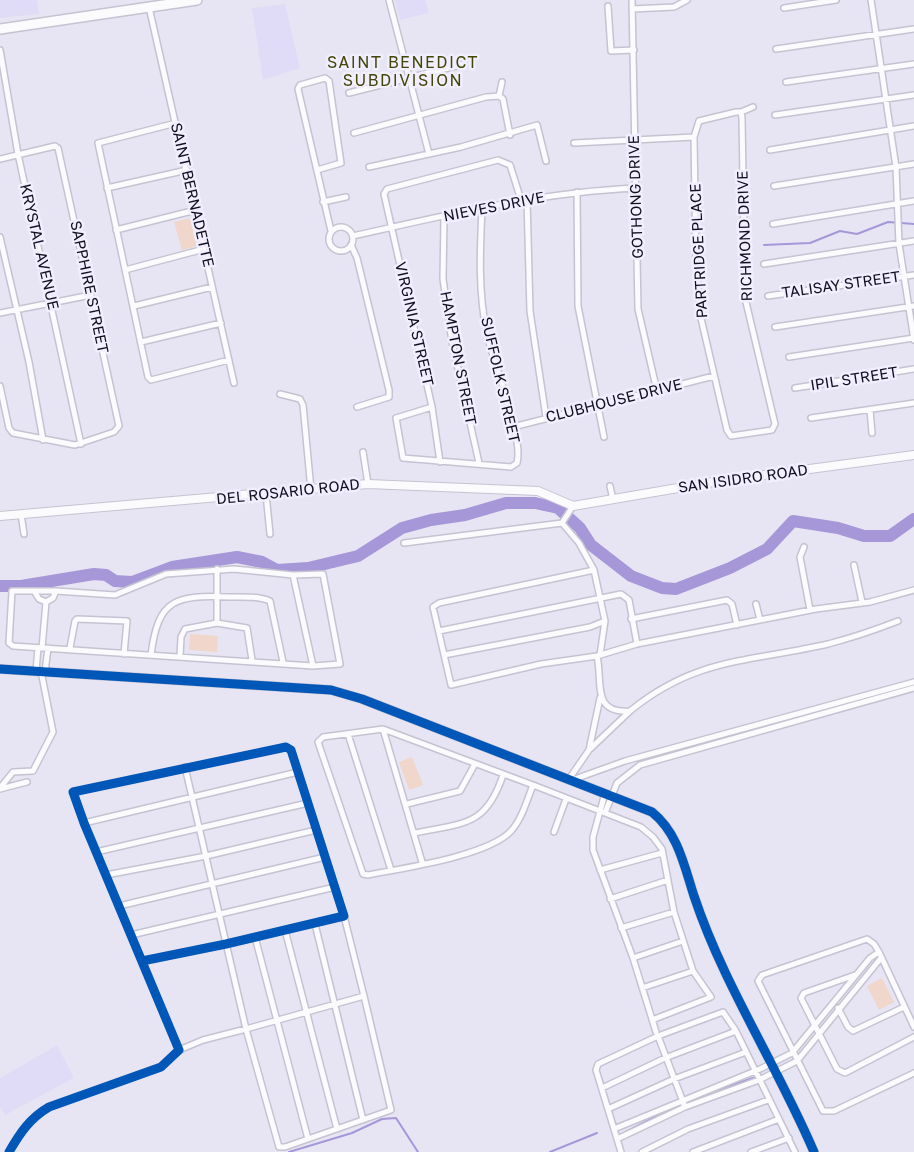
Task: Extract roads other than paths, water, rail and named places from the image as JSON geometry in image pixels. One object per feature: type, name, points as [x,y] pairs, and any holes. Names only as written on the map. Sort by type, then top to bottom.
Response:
[{"type":"highway","points":[[0,29],[197,0]]},
{"type":"main road","name":"SAN ISIDRO ROAD","points":[[572,510],[613,500],[713,482],[914,455]]},
{"type":"main road","name":"DEL ROSARIO ROAD","points":[[0,516],[368,484],[538,491],[572,510]]},
{"type":"street","points":[[389,0],[429,154]]},
{"type":"street","name":"GOTHONG DRIVE","points":[[632,0],[634,50],[632,110],[637,188],[638,309],[657,391]]},
{"type":"street","points":[[632,9],[674,7],[687,0]]},
{"type":"street","points":[[784,8],[836,0]]},
{"type":"street","points":[[789,357],[914,339],[911,307],[903,277],[899,244],[896,167],[871,0]]},
{"type":"street","points":[[608,6],[611,51],[634,50]]},
{"type":"street","name":"SAINT BERNADETTE","points":[[149,7],[234,383]]},
{"type":"street","points":[[776,49],[914,29]]},
{"type":"street","name":"KRYSTAL AVENUE","points":[[0,50],[18,154],[81,444]]},
{"type":"street","points":[[349,93],[408,76],[464,64]]},
{"type":"street","points":[[786,82],[914,64]]},
{"type":"street","points":[[317,170],[341,163],[329,81],[325,78],[300,85],[298,90],[331,231],[328,238],[333,249],[341,252],[351,245]]},
{"type":"street","points":[[499,96],[502,82]]},
{"type":"street","points":[[354,133],[419,114],[486,97],[499,96],[503,99],[510,135]]},
{"type":"street","points":[[775,115],[914,96]]},
{"type":"street","points":[[741,112],[753,107]]},
{"type":"street","name":"PARTRIDGE PLACE","points":[[739,435],[729,435],[700,314],[696,264],[694,137],[696,125],[711,117],[741,112]]},
{"type":"street","name":"RICHMOND DRIVE","points":[[739,435],[772,430],[776,424],[745,298],[741,112]]},
{"type":"street","points":[[176,123],[101,141],[98,147],[148,377],[151,380],[229,360]]},
{"type":"street","points":[[369,167],[510,135],[539,126],[546,161]]},
{"type":"street","points":[[770,150],[914,126]]},
{"type":"street","points":[[574,143],[694,137]]},
{"type":"street","name":"SAPPHIRE STREET","points":[[18,154],[58,147],[91,295],[119,426],[114,432],[81,444]]},
{"type":"street","points":[[0,159],[18,154]]},
{"type":"street","name":"VIRGINIA STREET","points":[[440,462],[432,407],[384,198],[387,189],[498,160],[510,165],[524,200]]},
{"type":"street","points":[[774,186],[914,164]]},
{"type":"street","points":[[107,188],[187,170]]},
{"type":"street","name":"NIEVES DRIVE","points":[[331,231],[342,226],[349,229],[353,236],[524,200],[577,192],[637,188]]},
{"type":"street","points":[[577,192],[578,306],[604,437]]},
{"type":"street","points":[[323,202],[346,197]]},
{"type":"street","points":[[524,200],[530,311],[546,417]]},
{"type":"street","points":[[773,224],[914,201]]},
{"type":"street","name":"SUFFOLK STREET","points":[[432,407],[395,420],[403,458],[511,467],[517,463],[513,427],[486,332],[480,268],[482,209]]},
{"type":"street","points":[[116,230],[196,210]]},
{"type":"street","name":"HAMPTON STREET","points":[[444,217],[443,279],[452,342],[479,463]]},
{"type":"street","points":[[353,236],[351,245],[357,258],[389,390],[389,397],[385,400],[357,407]]},
{"type":"street","points":[[0,237],[43,440]]},
{"type":"street","points":[[764,264],[914,241]]},
{"type":"street","points":[[125,270],[204,249]]},
{"type":"street","name":"TALISAY STREET","points":[[768,296],[914,275]]},
{"type":"street","points":[[134,306],[212,287]]},
{"type":"street","points":[[0,313],[91,295]]},
{"type":"street","points":[[775,327],[911,307]]},
{"type":"street","points":[[141,342],[220,323]]},
{"type":"street","name":"IPIL STREET","points":[[795,388],[914,369]]},
{"type":"street","name":"CLUBHOUSE DRIVE","points":[[513,427],[714,376]]},
{"type":"street","points":[[0,386],[9,429],[13,433],[43,440],[81,444]]},
{"type":"street","points":[[280,394],[300,399],[303,405],[312,490]]},
{"type":"street","points":[[811,418],[914,403]]},
{"type":"street","points":[[870,410],[872,433]]},
{"type":"street","points":[[363,452],[368,484]]},
{"type":"street","points":[[610,486],[613,500]]},
{"type":"street","points":[[266,494],[270,534]]},
{"type":"street","points":[[404,543],[563,522],[572,510]]},
{"type":"street","points":[[21,514],[24,534]]},
{"type":"street","points":[[563,522],[579,543],[594,570],[605,621],[599,655],[600,697],[590,750]]},
{"type":"street","points":[[804,547],[800,557],[810,610]]},
{"type":"street","points":[[854,565],[862,602]]},
{"type":"street","points":[[217,569],[217,623]]},
{"type":"street","points":[[217,569],[293,575],[323,574],[341,662],[338,666],[124,654],[70,648],[12,646],[9,643],[12,591],[115,595],[166,574],[217,569]]},
{"type":"street","points":[[594,570],[435,604],[433,610],[451,685],[541,664],[599,655],[637,644],[862,602],[914,590]]},
{"type":"street","points":[[293,575],[313,666]]},
{"type":"street","points":[[34,591],[46,602]]},
{"type":"street","points":[[46,602],[53,598],[56,591]]},
{"type":"street","points":[[439,632],[621,594],[627,596],[637,644]]},
{"type":"street","points":[[151,655],[154,629],[159,617],[168,607],[189,598],[218,596],[263,598],[270,601],[283,662]]},
{"type":"street","points":[[631,619],[727,600],[732,604],[736,625]]},
{"type":"street","points":[[0,789],[13,772],[33,771],[53,732],[41,671],[46,602]]},
{"type":"street","points":[[756,604],[760,620]]},
{"type":"street","points":[[70,648],[77,619],[127,621],[124,654]]},
{"type":"street","points":[[444,655],[590,627],[605,621]]},
{"type":"street","points":[[570,779],[590,750],[630,711],[660,688],[725,662],[828,644],[898,621]]},
{"type":"street","points":[[180,657],[181,637],[185,629],[217,623],[247,628],[252,660]]},
{"type":"street","points":[[41,671],[42,648]]},
{"type":"street","points":[[0,669],[331,690],[362,699],[652,812],[673,833],[716,958],[778,1071],[814,1152]]},
{"type":"street","points":[[570,779],[625,761],[914,682]]},
{"type":"street","points":[[685,1107],[652,1020],[633,958],[610,899],[592,843],[608,794],[617,783],[640,765],[914,688]]},
{"type":"street","points":[[600,697],[609,708],[630,711]]},
{"type":"street","points":[[383,729],[407,804],[422,862]]},
{"type":"street","points":[[533,785],[512,830],[499,841],[470,854],[422,862],[368,875],[360,870],[318,742],[323,737],[383,729],[533,785],[641,827],[653,837],[662,853],[674,912],[693,971],[710,993],[709,1000],[652,1020]]},
{"type":"street","points":[[348,734],[390,870]]},
{"type":"street","points":[[179,1050],[73,792],[185,767],[286,747],[291,750],[344,916],[391,1107],[389,1112],[279,1148],[246,1029],[185,767]]},
{"type":"street","points":[[407,804],[460,791],[475,764]]},
{"type":"street","points":[[84,823],[298,772]]},
{"type":"street","points":[[415,833],[475,819],[491,805],[503,775]]},
{"type":"street","points":[[0,789],[27,782]]},
{"type":"street","points":[[554,832],[566,799]]},
{"type":"street","points":[[96,852],[308,803]]},
{"type":"street","points":[[106,875],[206,856],[316,830]]},
{"type":"street","points":[[600,870],[662,853]]},
{"type":"street","points":[[119,906],[325,857]]},
{"type":"street","points":[[610,899],[668,880]]},
{"type":"street","points":[[131,935],[335,887]]},
{"type":"street","points":[[621,928],[674,912]]},
{"type":"street","points":[[142,961],[344,916]]},
{"type":"street","points":[[315,924],[363,1120]]},
{"type":"street","points":[[285,930],[304,1013],[337,1129]]},
{"type":"street","points":[[255,937],[308,1139]]},
{"type":"street","points":[[914,1027],[880,955],[874,944],[867,939],[762,975],[758,985],[820,1107],[830,1113],[914,1073]]},
{"type":"street","points":[[633,958],[683,941]]},
{"type":"street","points":[[614,1130],[682,1099],[755,1071],[792,1053],[870,958],[880,955]]},
{"type":"street","points":[[617,1139],[685,1107],[759,1080],[796,1061],[880,955]]},
{"type":"street","points":[[642,988],[693,971]]},
{"type":"street","points":[[857,974],[804,993],[801,998],[817,1035],[837,1070],[845,1073],[914,1037]]},
{"type":"street","points":[[833,982],[840,986],[843,992]]},
{"type":"street","points":[[9,1152],[35,1115],[49,1107],[161,1067],[179,1050],[203,1040],[364,996]]},
{"type":"street","points":[[835,1001],[848,1027],[853,1031],[904,1007]]},
{"type":"street","points":[[621,1152],[596,1066],[657,1034],[725,1013],[795,1152]]},
{"type":"street","points":[[602,1088],[666,1058],[736,1032]]},
{"type":"street","points":[[608,1109],[674,1079],[746,1052]]},
{"type":"street","points":[[642,1152],[688,1129],[768,1100]]},
{"type":"street","points":[[693,1152],[779,1119]]},
{"type":"street","points":[[751,1152],[789,1138]]},
{"type":"street","points":[[769,1146],[772,1152]]},
{"type":"waterway","points":[[764,245],[810,243],[840,231],[857,234],[888,222],[914,224]]},
{"type":"waterway","points":[[0,586],[21,586],[94,574],[106,575],[115,581],[132,582],[172,567],[237,557],[262,562],[277,570],[308,568],[358,556],[402,528],[431,520],[465,515],[506,503],[535,503],[558,508],[580,528],[591,545],[631,576],[662,588],[676,589],[730,568],[767,549],[793,521],[838,528],[864,536],[890,536],[914,519]]},
{"type":"waterway","points":[[706,1094],[753,1078]]},
{"type":"waterway","points":[[620,1135],[670,1109]]},
{"type":"waterway","points":[[289,1152],[352,1133],[382,1119],[396,1118],[418,1152]]},
{"type":"waterway","points":[[550,1152],[597,1133]]},
{"type":"district","name":"SAINT BENEDICT SUBDIVISION","points":[[403,72]]}]
